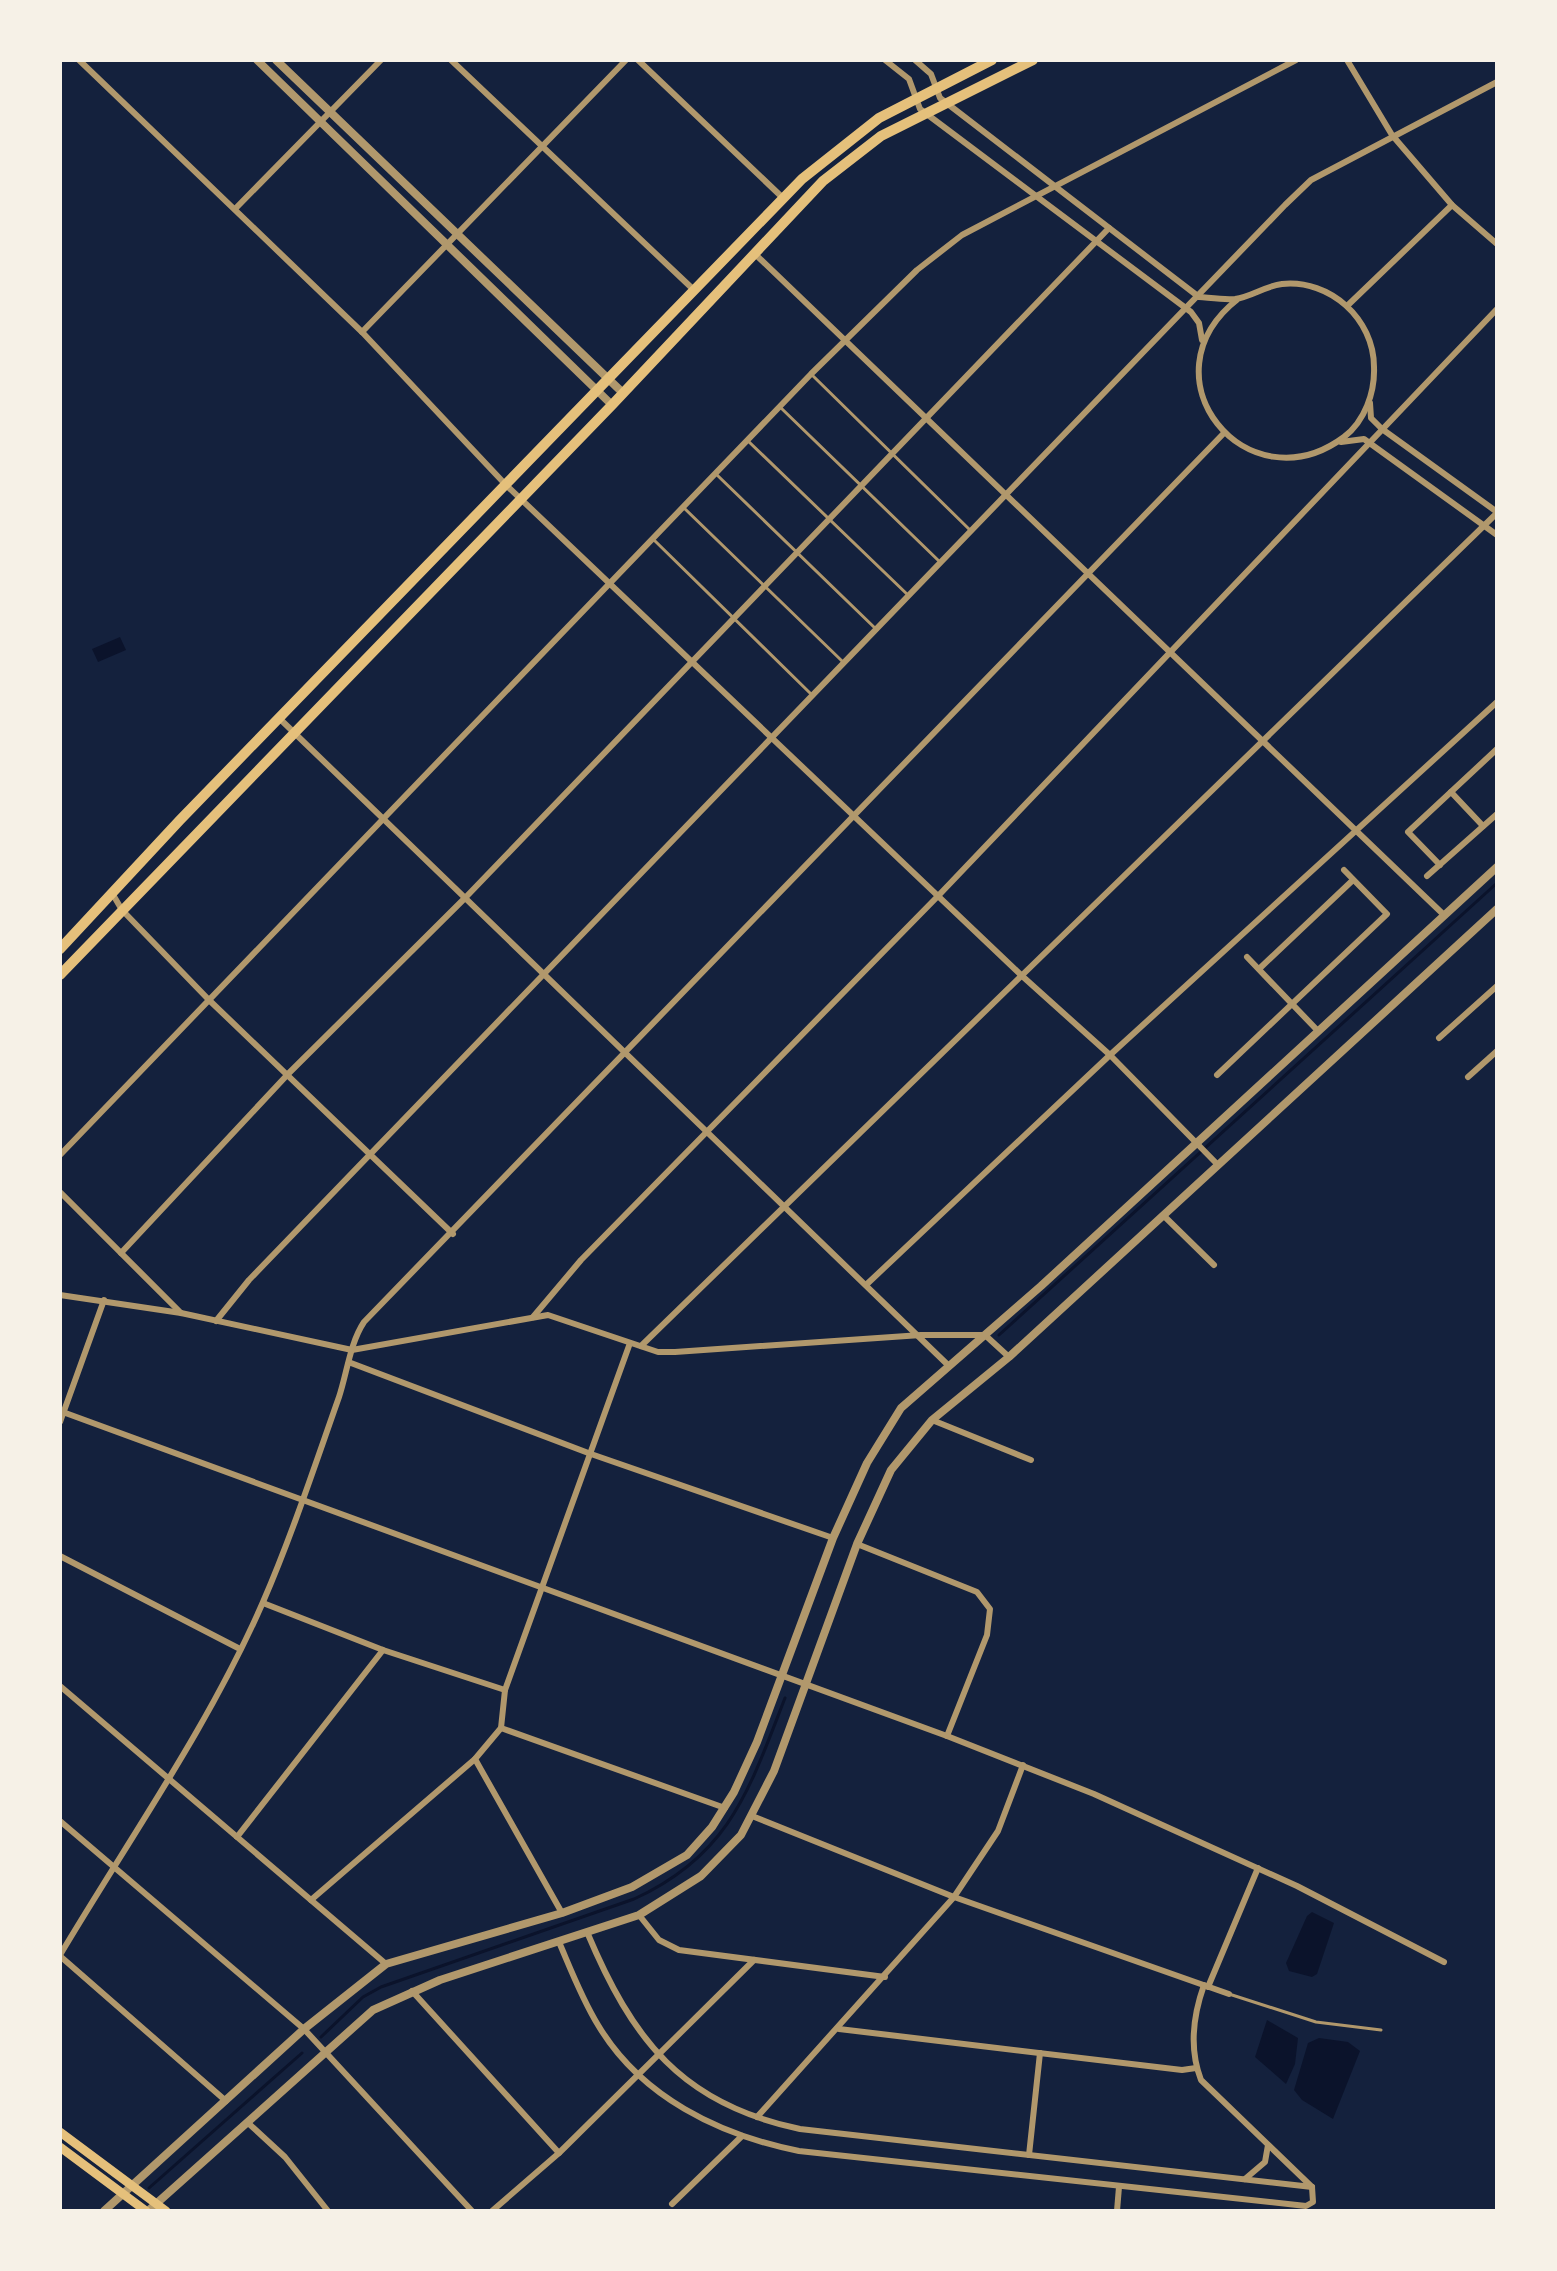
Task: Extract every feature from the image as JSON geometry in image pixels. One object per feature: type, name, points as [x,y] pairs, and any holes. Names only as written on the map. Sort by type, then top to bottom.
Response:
[{"type":"main road","points":[[60,949],[180,820],[784,198],[852,136],[916,98],[992,60]]},
{"type":"main road","points":[[60,975],[612,405],[797,207],[850,158],[881,136],[1033,60]]},
{"type":"main road","points":[[180,820],[195,834]]},
{"type":"main road","points":[[60,2132],[135,2188],[148,2207]]},
{"type":"main road","points":[[60,2147],[125,2196],[148,2207],[166,2211]]},
{"type":"street","points":[[257,60],[612,405]]},
{"type":"street","points":[[276,60],[459,232],[623,393]]},
{"type":"street","points":[[235,209],[381,60]]},
{"type":"street","points":[[451,60],[695,291]]},
{"type":"street","points":[[362,332],[626,60]]},
{"type":"street","points":[[638,60],[784,198]]},
{"type":"street","points":[[885,60],[909,79],[920,109],[1187,309],[1199,323],[1201,347],[1198,379],[1202,399],[1224,433],[1240,445],[1265,456],[1298,456],[1354,438],[1370,442],[1497,535]]},
{"type":"street","points":[[915,60],[931,74],[935,89],[947,104],[1199,297],[1238,299]]},
{"type":"street","points":[[60,1155],[811,374],[934,256],[962,235],[1035,195],[1296,60]]},
{"type":"street","points":[[1347,60],[1392,135],[1452,205],[1497,244]]},
{"type":"street","points":[[81,61],[362,332],[505,484],[1021,975],[1110,1055],[1216,1163]]},
{"type":"street","points":[[216,1321],[249,1280],[1311,180],[1497,82]]},
{"type":"street","points":[[1347,306],[1452,205]]},
{"type":"street","points":[[121,1253],[289,1073],[466,897],[1109,228]]},
{"type":"street","points":[[755,254],[1444,915]]},
{"type":"street","points":[[641,1346],[788,1207],[1021,975],[1497,512],[1371,418],[1374,352],[1362,323],[1347,306],[1325,292],[1297,284],[1262,288],[1238,299],[1219,314],[1201,347]]},
{"type":"street","points":[[533,1317],[581,1260],[939,895],[1497,309]]},
{"type":"street","points":[[1329,446],[1356,425],[1370,397]]},
{"type":"street","points":[[226,2101],[60,1956],[169,1779],[263,1603],[303,1499],[364,1322],[453,1234],[1086,571],[1224,433]]},
{"type":"street","points":[[867,1284],[1110,1055],[1497,702]]},
{"type":"street","points":[[280,719],[921,1335],[949,1366]]},
{"type":"street","points":[[1440,865],[1408,832],[1496,751]]},
{"type":"street","points":[[1451,792],[1483,826]]},
{"type":"street","points":[[1427,876],[1497,814]]},
{"type":"street","points":[[104,2211],[135,2188],[226,2101],[386,1964],[562,1913],[632,1887],[670,1867],[693,1849],[725,1808],[757,1742],[833,1538],[883,1435],[901,1408],[1199,1145],[1497,867]]},
{"type":"street","points":[[1217,1075],[1387,914],[1344,870]]},
{"type":"street","points":[[1259,969],[1353,880]]},
{"type":"street","points":[[112,893],[122,910],[209,1000],[289,1073],[453,1234]]},
{"type":"street","points":[[148,2207],[247,2122],[322,2048],[373,2010],[412,1991],[639,1915],[701,1876],[741,1835],[752,1816],[774,1771],[857,1544],[891,1470],[932,1420],[1007,1356],[1216,1163],[1496,913]]},
{"type":"street","points":[[1247,957],[1318,1031]]},
{"type":"street","points":[[1439,1038],[1497,986]]},
{"type":"street","points":[[1468,1077],[1497,1051]]},
{"type":"street","points":[[60,1192],[181,1313]]},
{"type":"street","points":[[1163,1215],[1214,1265]]},
{"type":"street","points":[[60,1295],[181,1313],[352,1350],[548,1315],[658,1352],[700,1352],[921,1335],[986,1336],[1007,1356]]},
{"type":"street","points":[[60,1422],[104,1300]]},
{"type":"street","points":[[311,1900],[475,1759],[501,1728],[505,1690],[630,1343]]},
{"type":"street","points":[[351,1363],[591,1454],[833,1538]]},
{"type":"street","points":[[62,1411],[1023,1765],[1258,1868],[1444,1962]]},
{"type":"street","points":[[932,1420],[1031,1460]]},
{"type":"street","points":[[857,1544],[977,1592],[990,1609],[987,1635],[947,1736]]},
{"type":"street","points":[[60,1556],[240,1649]]},
{"type":"street","points":[[263,1603],[383,1650],[505,1690]]},
{"type":"street","points":[[237,1837],[383,1650]]},
{"type":"street","points":[[60,1686],[386,1964]]},
{"type":"street","points":[[501,1728],[725,1808]]},
{"type":"street","points":[[475,1759],[562,1913]]},
{"type":"street","points":[[757,2117],[954,1897],[998,1831],[1023,1765]]},
{"type":"street","points":[[752,1816],[954,1897],[1229,1994]]},
{"type":"street","points":[[60,1821],[306,2032],[472,2211]]},
{"type":"street","points":[[559,1942],[598,2026],[639,2075],[685,2110],[742,2136],[799,2151],[1306,2206],[1313,2202],[1312,2187],[1201,2080],[1196,2068],[1193,2022],[1258,1868]]},
{"type":"street","points":[[639,1915],[659,1940],[679,1950],[885,1977]]},
{"type":"street","points":[[587,1932],[607,1980],[659,2057],[675,2073],[706,2094],[757,2117],[800,2129],[1312,2187]]},
{"type":"street","points":[[492,2211],[559,2153],[754,1960]]},
{"type":"street","points":[[412,1991],[559,2153]]},
{"type":"street","points":[[839,2029],[1182,2070],[1196,2068]]},
{"type":"street","points":[[1029,2155],[1040,2053]]},
{"type":"street","points":[[247,2122],[285,2157],[328,2211]]},
{"type":"street","points":[[672,2204],[742,2136]]},
{"type":"street","points":[[1245,2179],[1265,2162],[1268,2145]]},
{"type":"street","points":[[1117,2211],[1119,2187]]},
{"type":"lane","points":[[811,374],[972,532]]},
{"type":"lane","points":[[780,407],[941,563]]},
{"type":"lane","points":[[747,440],[909,596]]},
{"type":"lane","points":[[716,474],[877,630]]},
{"type":"lane","points":[[684,508],[845,664]]},
{"type":"lane","points":[[654,540],[732,620],[814,697]]},
{"type":"lane","points":[[1229,1994],[1316,2022],[1381,2030]]},
{"type":"water","points":[[120,637],[126,650],[98,662],[92,649]]},
{"type":"water","points":[[1312,1912],[1334,1923],[1317,1974],[1312,1977],[1289,1971],[1286,1963],[1307,1916]]},
{"type":"water","points":[[1267,2020],[1298,2038],[1295,2064],[1286,2084],[1255,2057]]},
{"type":"water","points":[[1319,2038],[1348,2042],[1360,2051],[1333,2119],[1302,2100],[1294,2090],[1308,2043]]},
{"type":"waterway","points":[[999,1335],[1497,883]]},
{"type":"waterway","points":[[321,2037],[363,1997],[381,1987],[634,1899],[667,1882],[693,1862],[732,1816],[760,1762],[785,1698]]},
{"type":"waterway","points":[[149,2188],[302,2053]]}]
